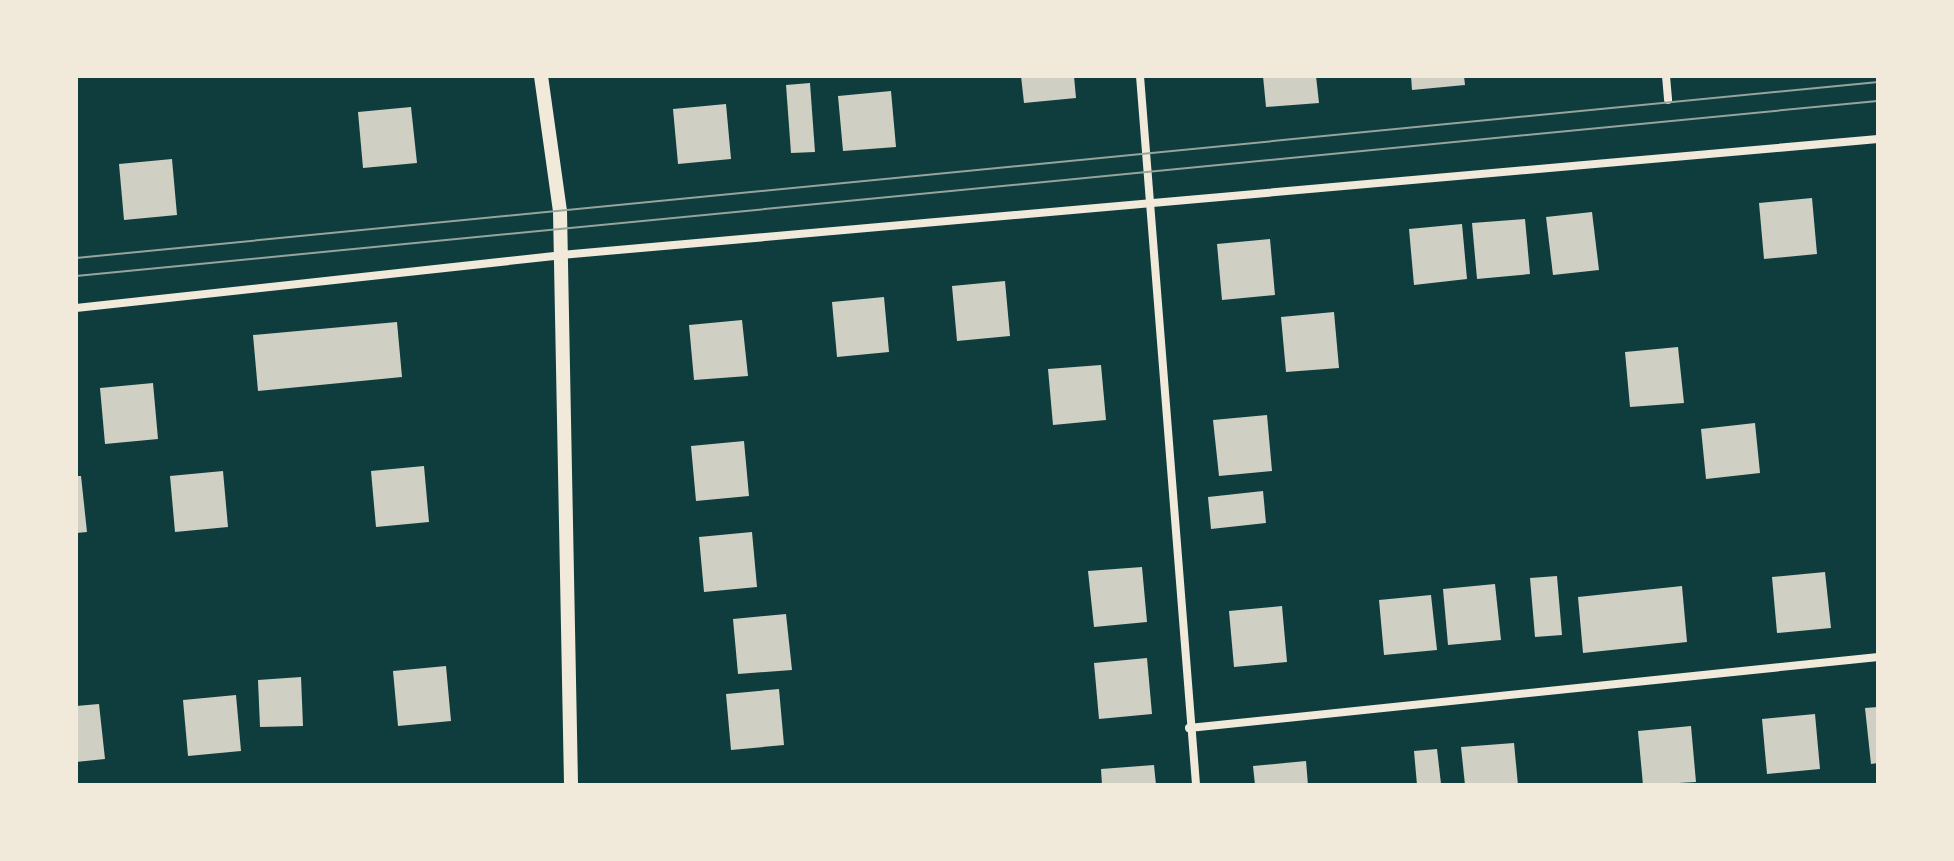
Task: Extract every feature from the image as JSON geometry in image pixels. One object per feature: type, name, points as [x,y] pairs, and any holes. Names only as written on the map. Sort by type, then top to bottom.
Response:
[{"type":"street","points":[[541,76],[561,255],[570,785]]},
{"type":"street","points":[[1140,76],[1153,205],[1189,728],[1196,785]]},
{"type":"street","points":[[1666,76],[1668,100]]},
{"type":"street","points":[[76,308],[561,255],[1878,139]]},
{"type":"street","points":[[1189,728],[1878,657]]},
{"type":"building","points":[[1021,76],[1074,76],[1076,98],[1024,103]]},
{"type":"building","points":[[1263,76],[1316,76],[1319,103],[1266,107]]},
{"type":"building","points":[[1411,76],[1464,76],[1465,85],[1412,90]]},
{"type":"building","points":[[810,83],[815,152],[791,153],[786,85]]},
{"type":"building","points":[[891,91],[896,147],[843,151],[838,96]]},
{"type":"building","points":[[726,104],[731,159],[678,164],[673,109]]},
{"type":"building","points":[[411,107],[417,163],[363,168],[358,112]]},
{"type":"building","points":[[172,159],[177,215],[124,220],[119,164]]},
{"type":"building","points":[[1812,198],[1817,254],[1764,259],[1759,203]]},
{"type":"building","points":[[1592,212],[1599,270],[1553,275],[1546,217]]},
{"type":"building","points":[[1525,219],[1530,274],[1477,279],[1472,223]]},
{"type":"building","points":[[1462,224],[1467,279],[1414,285],[1409,229]]},
{"type":"building","points":[[1270,239],[1275,295],[1222,300],[1217,244]]},
{"type":"building","points":[[1005,281],[1010,336],[957,341],[952,286]]},
{"type":"building","points":[[884,297],[889,352],[837,357],[832,302]]},
{"type":"building","points":[[1334,312],[1339,368],[1286,372],[1281,317]]},
{"type":"building","points":[[742,320],[748,376],[694,380],[689,325]]},
{"type":"building","points":[[397,322],[402,377],[258,391],[253,335]]},
{"type":"building","points":[[1678,347],[1684,403],[1630,407],[1625,352]]},
{"type":"building","points":[[1101,365],[1106,420],[1053,425],[1048,369]]},
{"type":"building","points":[[153,383],[158,439],[105,444],[100,388]]},
{"type":"building","points":[[1267,415],[1272,471],[1219,476],[1213,420]]},
{"type":"building","points":[[1755,423],[1760,473],[1706,479],[1701,429]]},
{"type":"building","points":[[744,441],[749,496],[696,501],[691,446]]},
{"type":"building","points":[[424,466],[429,522],[376,527],[371,471]]},
{"type":"building","points":[[223,471],[228,527],[175,532],[170,476]]},
{"type":"building","points":[[76,476],[81,476],[87,532],[76,533]]},
{"type":"building","points":[[1263,491],[1266,523],[1211,529],[1208,497]]},
{"type":"building","points":[[752,532],[757,587],[704,592],[699,537]]},
{"type":"building","points":[[1142,567],[1147,622],[1094,627],[1088,571]]},
{"type":"building","points":[[1825,572],[1831,628],[1777,633],[1772,577]]},
{"type":"building","points":[[1557,576],[1562,635],[1535,637],[1530,578]]},
{"type":"building","points":[[1495,584],[1501,640],[1448,645],[1443,589]]},
{"type":"building","points":[[1682,586],[1687,642],[1583,653],[1578,597]]},
{"type":"building","points":[[1431,595],[1437,650],[1384,655],[1379,600]]},
{"type":"building","points":[[1282,606],[1287,662],[1234,667],[1229,611]]},
{"type":"building","points":[[786,614],[792,670],[738,674],[733,619]]},
{"type":"building","points":[[1147,658],[1152,714],[1099,719],[1094,663]]},
{"type":"building","points":[[446,666],[451,721],[398,726],[393,671]]},
{"type":"building","points":[[301,677],[303,726],[260,727],[258,680]]},
{"type":"building","points":[[779,689],[784,745],[731,750],[726,694]]},
{"type":"building","points":[[236,695],[241,751],[188,756],[183,700]]},
{"type":"building","points":[[99,704],[105,759],[76,762],[76,706]]},
{"type":"building","points":[[1878,707],[1878,763],[1871,764],[1865,708]]},
{"type":"building","points":[[1815,714],[1820,769],[1767,774],[1762,719]]},
{"type":"building","points":[[1691,726],[1696,782],[1643,785],[1638,731]]},
{"type":"building","points":[[1514,743],[1518,785],[1465,785],[1461,747]]},
{"type":"building","points":[[1437,749],[1441,784],[1417,785],[1414,751]]},
{"type":"building","points":[[1306,761],[1308,785],[1255,785],[1253,766]]},
{"type":"building","points":[[1154,765],[1156,785],[1102,785],[1101,769]]},
{"type":"tram line","points":[[76,258],[1878,82]]},
{"type":"tram line","points":[[76,276],[1878,101]]}]
